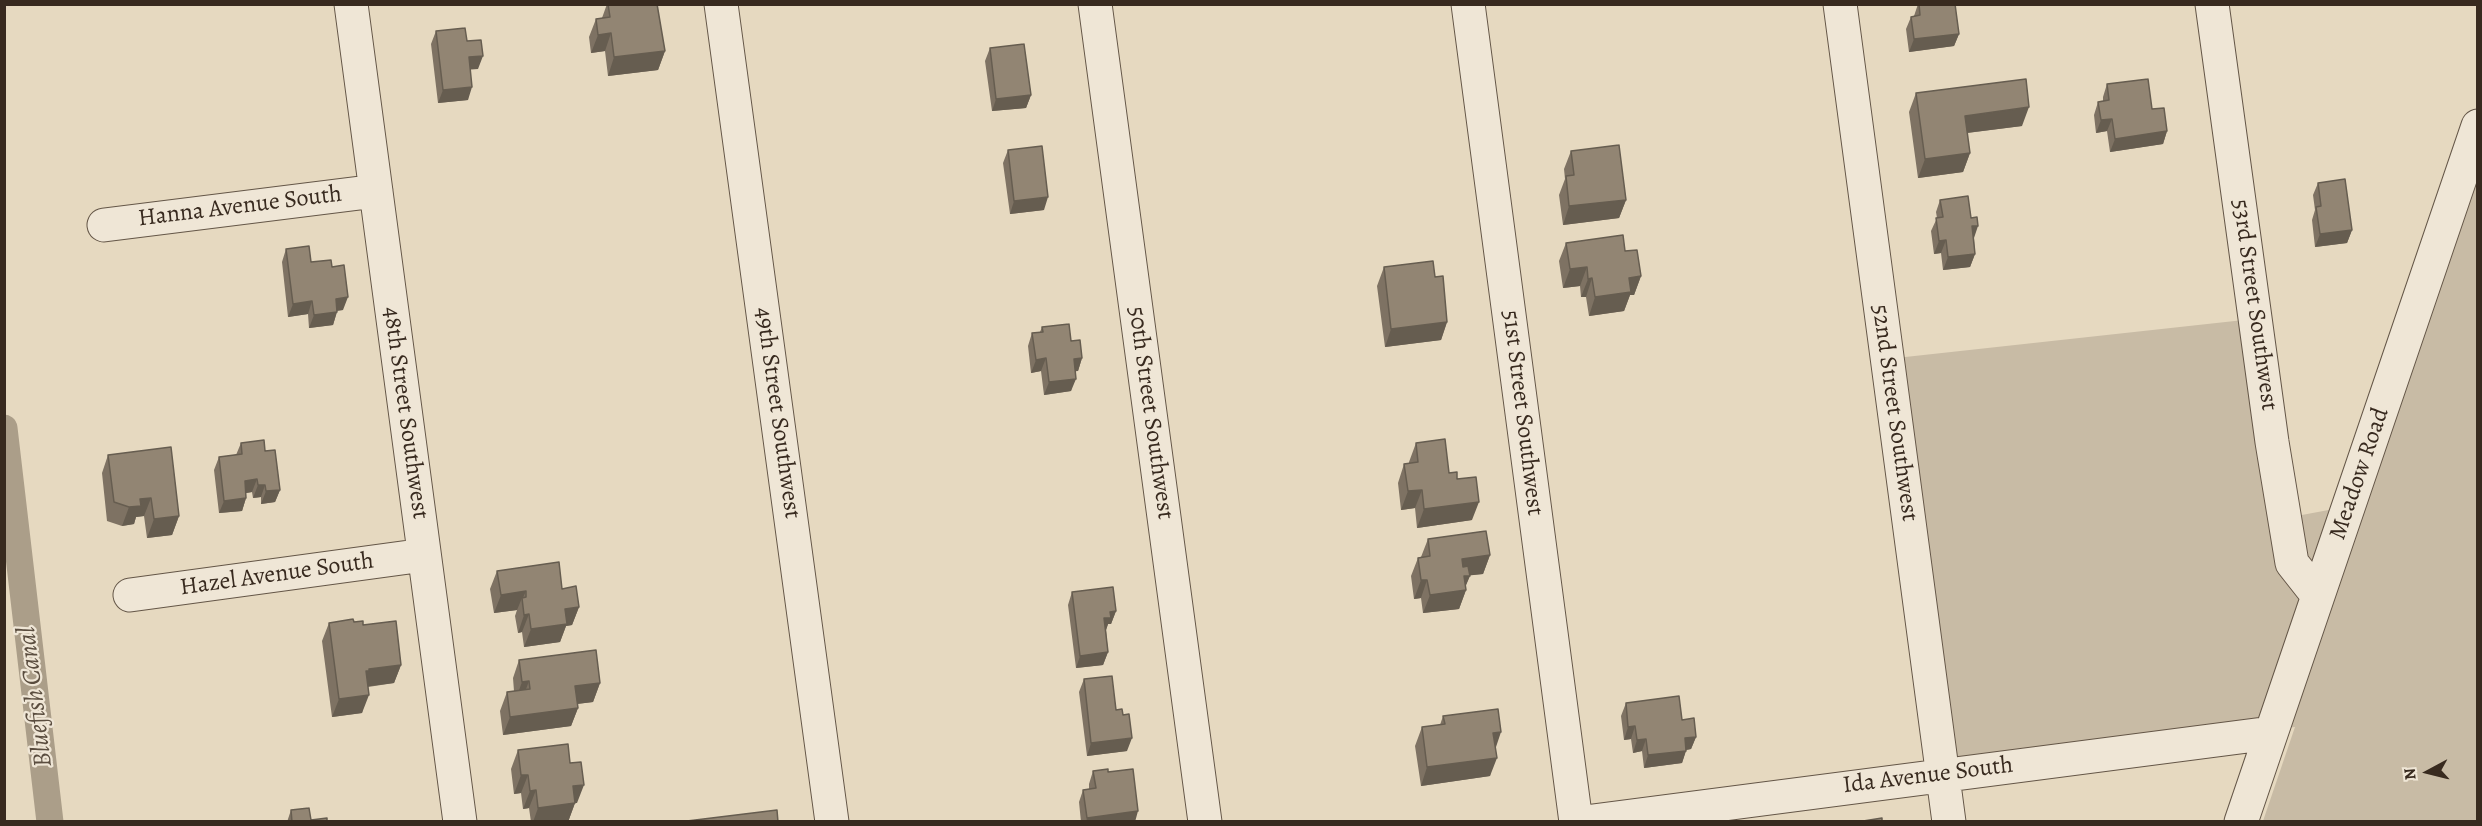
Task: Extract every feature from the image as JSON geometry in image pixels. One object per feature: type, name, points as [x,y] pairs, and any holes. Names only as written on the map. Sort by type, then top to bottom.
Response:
[{"type":"street","name":"49th Street Southwest","points":[[721,4],[832,822]]},
{"type":"street","name":"50th Street Southwest","points":[[1095,4],[1205,822]]},
{"type":"street","name":"51st Street Southwest","points":[[1468,4],[1576,822]]},
{"type":"street","name":"52nd Street Southwest","points":[[1840,4],[1949,822]]},
{"type":"street","name":"53rd Street Southwest","points":[[2212,4],[2272,442],[2292,563],[2318,596]]},
{"type":"street","name":"48th Street Southwest","points":[[356,5],[376,191],[460,822]]},
{"type":"street","name":"Meadow Road","points":[[2241,822],[2478,126]]},
{"type":"street","name":"Hanna Avenue South","points":[[104,225],[376,191]]},
{"type":"street","name":"Hazel Avenue South","points":[[130,595],[424,555]]},
{"type":"street","name":"Ida Avenue South","points":[[1585,822],[2271,733]]},
{"type":"shaded area","points":[[2477,135],[2477,821],[2263,821],[2295,727],[1942,766],[1887,359],[2253,319],[2286,518],[2355,505]]},
{"type":"building","points":[[608,4],[657,4],[665,51],[614,57],[611,33],[598,35],[596,19],[610,17]]},
{"type":"building","points":[[1919,4],[1955,4],[1959,34],[1914,39],[1911,17],[1920,15]]},
{"type":"building","points":[[465,28],[467,41],[481,40],[483,56],[469,57],[472,87],[443,90],[436,31]]},
{"type":"building","points":[[1024,44],[1031,95],[996,99],[990,48]]},
{"type":"building","points":[[2026,79],[2029,107],[1965,116],[1970,153],[1925,159],[1916,93]]},
{"type":"building","points":[[2148,79],[2152,109],[2164,108],[2167,131],[2115,139],[2112,119],[2101,120],[2098,102],[2109,100],[2107,84]]},
{"type":"building","points":[[1619,145],[1626,200],[1569,206],[1566,176],[1574,175],[1571,151]]},
{"type":"building","points":[[1042,146],[1048,197],[1014,201],[1008,150]]},
{"type":"building","points":[[2345,179],[2352,230],[2320,234],[2316,207],[2321,206],[2318,183]]},
{"type":"building","points":[[1968,196],[1971,218],[1977,217],[1978,226],[1972,226],[1975,254],[1948,257],[1946,240],[1939,241],[1936,218],[1943,217],[1940,200]]},
{"type":"building","points":[[1623,235],[1625,251],[1637,250],[1641,276],[1629,278],[1631,292],[1595,297],[1592,278],[1588,279],[1587,267],[1570,269],[1566,243]]},
{"type":"building","points":[[309,246],[311,262],[331,260],[332,267],[344,265],[348,297],[336,299],[337,312],[314,315],[312,301],[293,304],[286,249]]},
{"type":"building","points":[[1433,261],[1435,277],[1443,276],[1447,322],[1391,329],[1384,267]]},
{"type":"building","points":[[1069,324],[1071,341],[1080,340],[1082,358],[1074,359],[1076,379],[1049,382],[1046,358],[1036,360],[1032,333],[1043,332],[1042,327]]},
{"type":"building","points":[[1445,439],[1449,473],[1457,472],[1457,479],[1476,477],[1479,502],[1424,509],[1422,490],[1408,491],[1404,464],[1418,462],[1416,443]]},
{"type":"building","points":[[264,440],[265,451],[275,450],[280,490],[266,491],[265,485],[258,485],[257,479],[245,481],[246,498],[224,501],[219,457],[242,454],[241,443]]},
{"type":"building","points":[[171,447],[179,516],[154,519],[151,498],[140,499],[141,506],[129,507],[114,502],[108,455]]},
{"type":"building","points":[[1486,531],[1490,555],[1462,559],[1463,567],[1468,566],[1470,576],[1464,576],[1466,590],[1430,595],[1427,580],[1421,580],[1418,558],[1430,556],[1428,539]]},
{"type":"building","points":[[559,562],[562,589],[576,586],[579,607],[565,609],[567,624],[531,629],[529,614],[524,615],[522,598],[526,597],[526,591],[501,595],[497,571]]},
{"type":"building","points":[[1113,587],[1116,611],[1110,612],[1111,618],[1104,618],[1108,652],[1080,656],[1072,592]]},
{"type":"building","points":[[353,619],[354,622],[363,621],[363,625],[396,621],[401,665],[369,669],[366,671],[369,695],[339,699],[329,623]]},
{"type":"building","points":[[596,650],[600,683],[575,686],[578,708],[510,717],[507,692],[530,689],[529,681],[522,682],[519,660]]},
{"type":"building","points":[[1112,676],[1116,710],[1122,709],[1123,715],[1129,714],[1132,738],[1091,743],[1084,679]]},
{"type":"building","points":[[1679,696],[1682,720],[1694,718],[1696,737],[1685,738],[1686,751],[1648,755],[1646,739],[1637,740],[1635,726],[1628,727],[1626,703]]},
{"type":"building","points":[[1498,709],[1501,732],[1493,733],[1497,758],[1427,767],[1422,727],[1445,724],[1443,716]]},
{"type":"building","points":[[568,744],[570,763],[581,762],[584,785],[573,786],[575,803],[538,808],[536,790],[530,791],[528,775],[521,775],[518,750]]},
{"type":"building","points":[[1108,769],[1108,772],[1133,769],[1138,811],[1087,818],[1083,790],[1096,788],[1093,771]]},
{"type":"building","points":[[309,808],[311,820],[327,818],[327,822],[292,822],[291,810]]},
{"type":"building","points":[[777,810],[778,822],[687,822],[687,821]]},
{"type":"building","points":[[1882,818],[1882,822],[1857,822]]},
{"type":"waterway","name":"Bluefish Canal","points":[[4,428],[50,822]]}]
